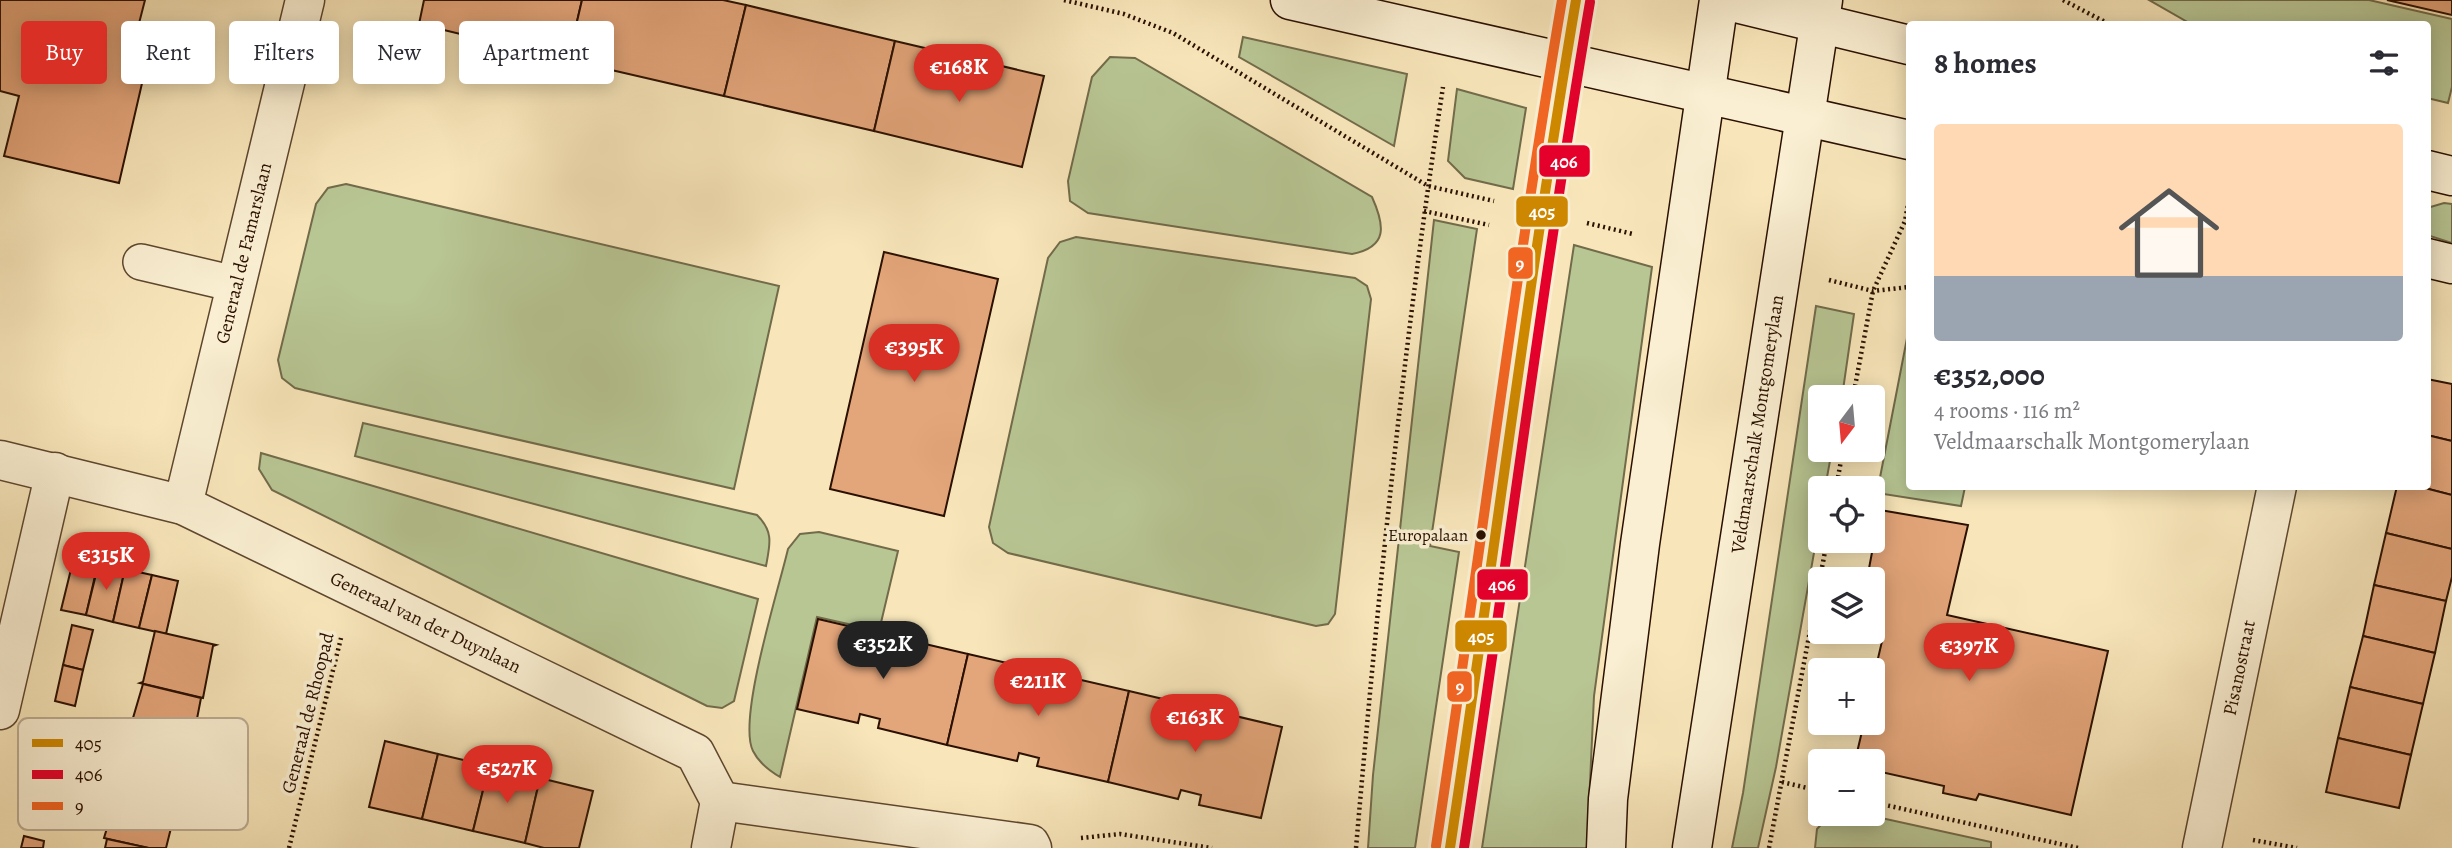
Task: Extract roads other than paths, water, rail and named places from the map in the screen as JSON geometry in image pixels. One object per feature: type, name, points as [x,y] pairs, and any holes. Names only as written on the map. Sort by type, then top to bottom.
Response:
[{"type":"main road","name":"Generaal de Famarslaan","points":[[183,505],[304,0]]},
{"type":"main road","points":[[1290,0],[1906,139]]},
{"type":"main road","points":[[1606,848],[1608,799],[1640,544],[1722,0],[1821,11],[1906,44]]},
{"type":"main road","name":"Veldmaarschalk Montgomerylaan","points":[[1692,848],[1821,11]]},
{"type":"main road","points":[[2431,171],[2452,176]]},
{"type":"main road","points":[[2431,259],[2452,264]]},
{"type":"main road","name":"Generaal van der Duynlaan","points":[[0,460],[183,505],[695,753],[720,801]]},
{"type":"main road","points":[[0,710],[55,472]]},
{"type":"main road","name":"Pisanostraat","points":[[2202,848],[2276,490]]},
{"type":"main road","points":[[711,848],[720,801],[1031,846]]},
{"type":"lane","points":[[1450,848],[1493,565],[1540,212],[1576,0]]},
{"type":"lane","points":[[141,262],[235,284]]},
{"type":"place","name":"Europalaan","points":[[1481,535]]}]
